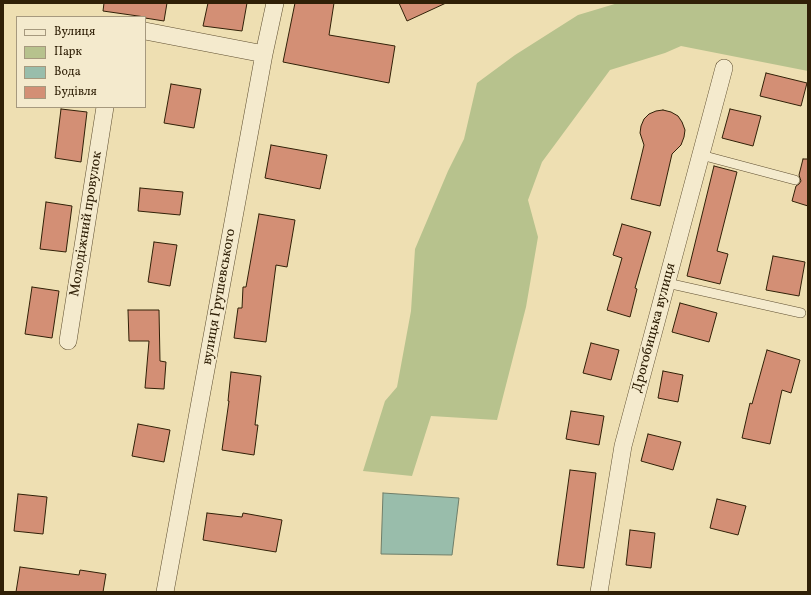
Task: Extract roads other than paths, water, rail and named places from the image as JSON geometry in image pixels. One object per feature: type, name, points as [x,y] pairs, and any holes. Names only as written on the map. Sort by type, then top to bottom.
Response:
[{"type":"street","name":"вулиця Грушевського","points":[[165,592],[264,54],[275,3]]},
{"type":"street","points":[[146,31],[264,54]]},
{"type":"street","name":"Дрогобицька вулиця","points":[[599,592],[623,446],[724,68]]},
{"type":"street","name":"Молодіжний провулок","points":[[68,341],[105,108]]},
{"type":"lane","points":[[701,155],[795,180]]},
{"type":"lane","points":[[667,283],[801,313]]},
{"type":"water","points":[[383,493],[459,498],[452,555],[381,554]]}]
